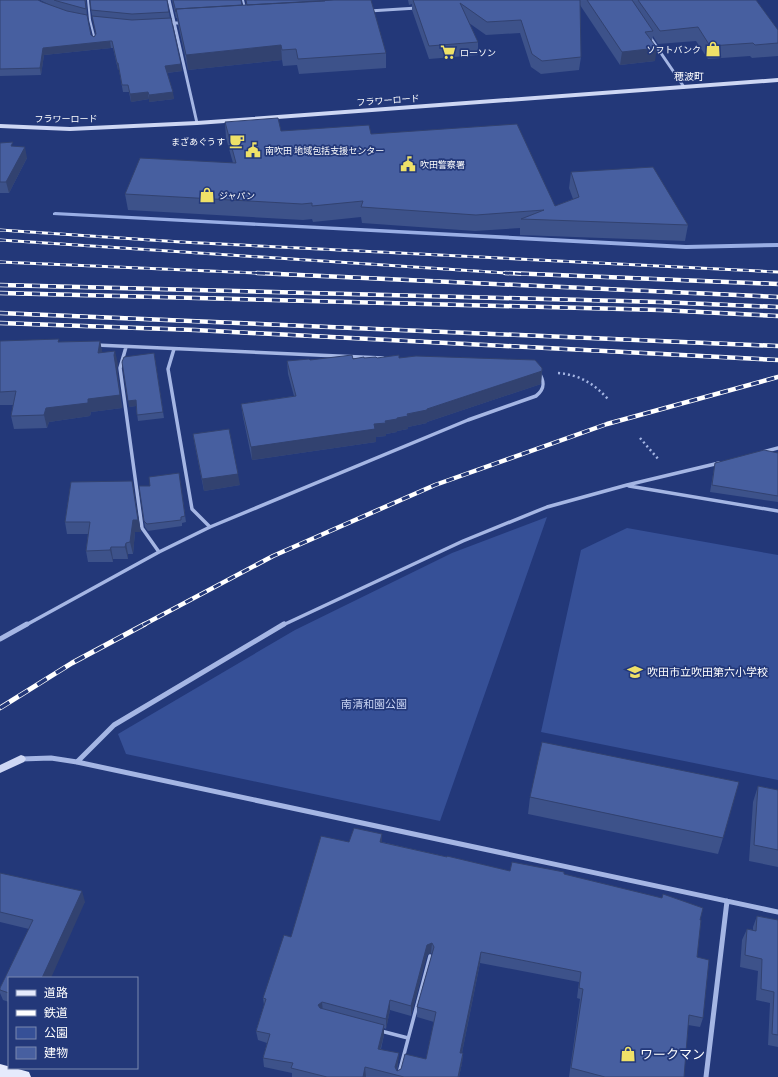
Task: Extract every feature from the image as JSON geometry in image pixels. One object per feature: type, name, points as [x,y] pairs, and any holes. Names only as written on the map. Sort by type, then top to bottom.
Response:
[{"type":"main road","points":[[0,1071],[24,1077]]},
{"type":"street","points":[[169,0],[197,122]]},
{"type":"street","points":[[367,11],[419,8]]},
{"type":"street","points":[[83,18],[97,21]]},
{"type":"street","points":[[161,24],[189,22]]},
{"type":"street","points":[[650,36],[684,88]]},
{"type":"street","name":"フラワーロード","points":[[0,126],[70,130],[684,88],[778,80]]},
{"type":"street","points":[[95,345],[387,358]]},
{"type":"street","points":[[126,347],[120,368],[142,528],[159,552]]},
{"type":"street","points":[[174,348],[168,369],[192,509],[210,527]]},
{"type":"street","points":[[0,639],[159,552],[210,527],[468,420],[536,396],[541,393],[544,388],[544,381],[540,373],[535,370]]},
{"type":"street","points":[[755,454],[778,448]]},
{"type":"street","points":[[77,762],[114,725],[286,623],[463,541],[547,508],[627,485],[724,461]]},
{"type":"street","points":[[627,485],[778,511]]},
{"type":"street","points":[[0,769],[21,759],[51,758],[77,762],[778,912]]},
{"type":"street","points":[[706,1077],[726,901]]},
{"type":"lane","points":[[88,0],[90,20],[95,41]]},
{"type":"lane","points":[[243,0],[245,12]]},
{"type":"lane","points":[[398,1077],[430,956]]},
{"type":"lane","points":[[379,1030],[408,1038]]},
{"type":"path","points":[[540,373],[566,373],[579,376],[589,380],[597,386],[609,400]]},
{"type":"path","points":[[640,438],[671,474]]},
{"type":"green space","name":"南清和園公園","points":[[547,517],[440,821],[126,754],[118,734],[295,630],[452,553]]},
{"type":"green space","points":[[627,528],[778,555],[778,780],[541,732],[581,550]]},
{"type":"building","points":[[0,0],[38,0],[67,11],[87,15],[91,35],[94,37],[96,34],[92,16],[132,20],[171,18],[181,64],[165,66],[173,92],[149,95],[148,92],[130,94],[128,85],[122,85],[112,41],[43,48],[40,68],[0,69]]},
{"type":"building","points":[[54,0],[85,0],[86,9],[57,1]]},
{"type":"building","points":[[90,0],[167,0],[169,12],[132,14],[91,10]]},
{"type":"building","points":[[173,0],[241,0],[242,5],[176,9],[176,12]]},
{"type":"building","points":[[246,0],[325,0],[325,1],[247,5]]},
{"type":"building","points":[[334,0],[371,0],[386,53],[298,59],[296,49],[282,50],[281,45],[186,55],[176,9]]},
{"type":"building","points":[[413,0],[580,0],[581,57],[542,61],[532,54],[521,20],[487,22],[460,3],[478,42],[429,46]]},
{"type":"building","points":[[587,0],[632,0],[653,31],[645,32],[657,48],[622,52]]},
{"type":"building","points":[[638,0],[756,0],[778,30],[778,43],[710,46],[698,27],[660,31]]},
{"type":"building","points":[[278,118],[281,131],[369,125],[371,134],[517,124],[555,206],[579,197],[571,172],[653,167],[688,225],[521,219],[544,210],[476,215],[361,207],[363,201],[312,206],[312,203],[302,204],[125,194],[140,158],[236,163],[225,122]]},
{"type":"building","points":[[13,142],[11,146],[25,147],[6,182],[0,182],[0,143]]},
{"type":"building","points":[[59,339],[58,342],[100,341],[98,353],[115,351],[114,355],[120,395],[88,399],[88,403],[46,408],[44,415],[11,416],[16,391],[0,392],[0,341]]},
{"type":"building","points":[[154,353],[163,412],[137,415],[136,400],[128,401],[122,362],[124,357]]},
{"type":"building","points":[[352,355],[353,359],[399,355],[399,358],[416,356],[535,360],[542,368],[542,371],[427,410],[385,421],[386,423],[374,424],[375,429],[251,447],[241,404],[296,396],[287,361]]},
{"type":"building","points":[[229,429],[238,474],[202,479],[193,434]]},
{"type":"building","points":[[764,450],[778,453],[778,496],[712,485],[715,463]]},
{"type":"building","points":[[179,473],[185,516],[181,517],[181,520],[147,524],[144,521],[139,486],[150,486],[149,477]]},
{"type":"building","points":[[132,481],[138,520],[133,520],[130,542],[126,543],[125,547],[111,547],[110,550],[86,551],[90,522],[65,522],[71,482]]},
{"type":"building","points":[[542,742],[739,782],[723,838],[530,797]]},
{"type":"building","points":[[758,786],[778,790],[778,850],[754,845]]},
{"type":"building","points":[[354,828],[382,834],[380,842],[510,871],[512,862],[564,872],[564,874],[662,898],[663,894],[703,908],[700,920],[697,957],[709,960],[703,1018],[689,1015],[684,1077],[605,1077],[571,1068],[583,989],[579,988],[581,972],[481,952],[460,1053],[463,1053],[458,1077],[404,1077],[365,1067],[363,1077],[327,1077],[291,1068],[293,1063],[263,1058],[270,1034],[256,1031],[266,999],[263,998],[284,935],[291,937],[321,836],[349,842]],"holes":[[[432,943],[434,947],[417,1007],[436,1012],[426,1059],[405,1054],[401,1069],[397,1071],[395,1067],[399,1053],[378,1049],[384,1025],[320,1008],[318,1005],[322,1002],[386,1019],[390,1000],[411,1006],[427,945]]]},
{"type":"building","points":[[0,873],[82,891],[42,977],[8,977],[8,993],[0,990],[0,988],[33,920],[0,912]]},
{"type":"building","points":[[757,916],[778,920],[778,1035],[772,1034],[774,992],[761,989],[762,959],[745,955],[747,929],[756,931]]},
{"type":"waterway","points":[[55,214],[686,247],[778,245]]},
{"type":"railway","points":[[0,230],[181,242],[778,272]]},
{"type":"railway","points":[[0,240],[507,273]]},
{"type":"railway","points":[[0,262],[281,274]]},
{"type":"railway","points":[[257,273],[778,297]]},
{"type":"railway","points":[[507,273],[778,284]]},
{"type":"railway","points":[[507,273],[521,274]]},
{"type":"railway","points":[[0,285],[660,302],[778,307]]},
{"type":"railway","points":[[0,293],[660,310],[778,316]]},
{"type":"railway","points":[[0,313],[778,346]]},
{"type":"railway","points":[[0,323],[195,330],[778,360]]},
{"type":"railway","points":[[143,625],[273,556],[435,485],[607,424],[778,377]]},
{"type":"railway","points":[[0,708],[72,663],[145,624]]},
{"type":"place","name":"ソフトバンク","points":[[713,49]]},
{"type":"place","name":"ローソン","points":[[448,52]]},
{"type":"place","name":"まざあぐうす","points":[[237,141]]},
{"type":"place","name":"南吹田 地域包括支援センター","points":[[253,150]]},
{"type":"place","name":"吹田警察署","points":[[408,164]]},
{"type":"place","name":"ジャパン","points":[[207,195]]},
{"type":"place","name":"吹田市立吹田第六小学校","points":[[635,672]]},
{"type":"place","name":"ワークマン","points":[[628,1054]]},
{"type":"district","name":"穂波町","points":[[689,76]]}]
